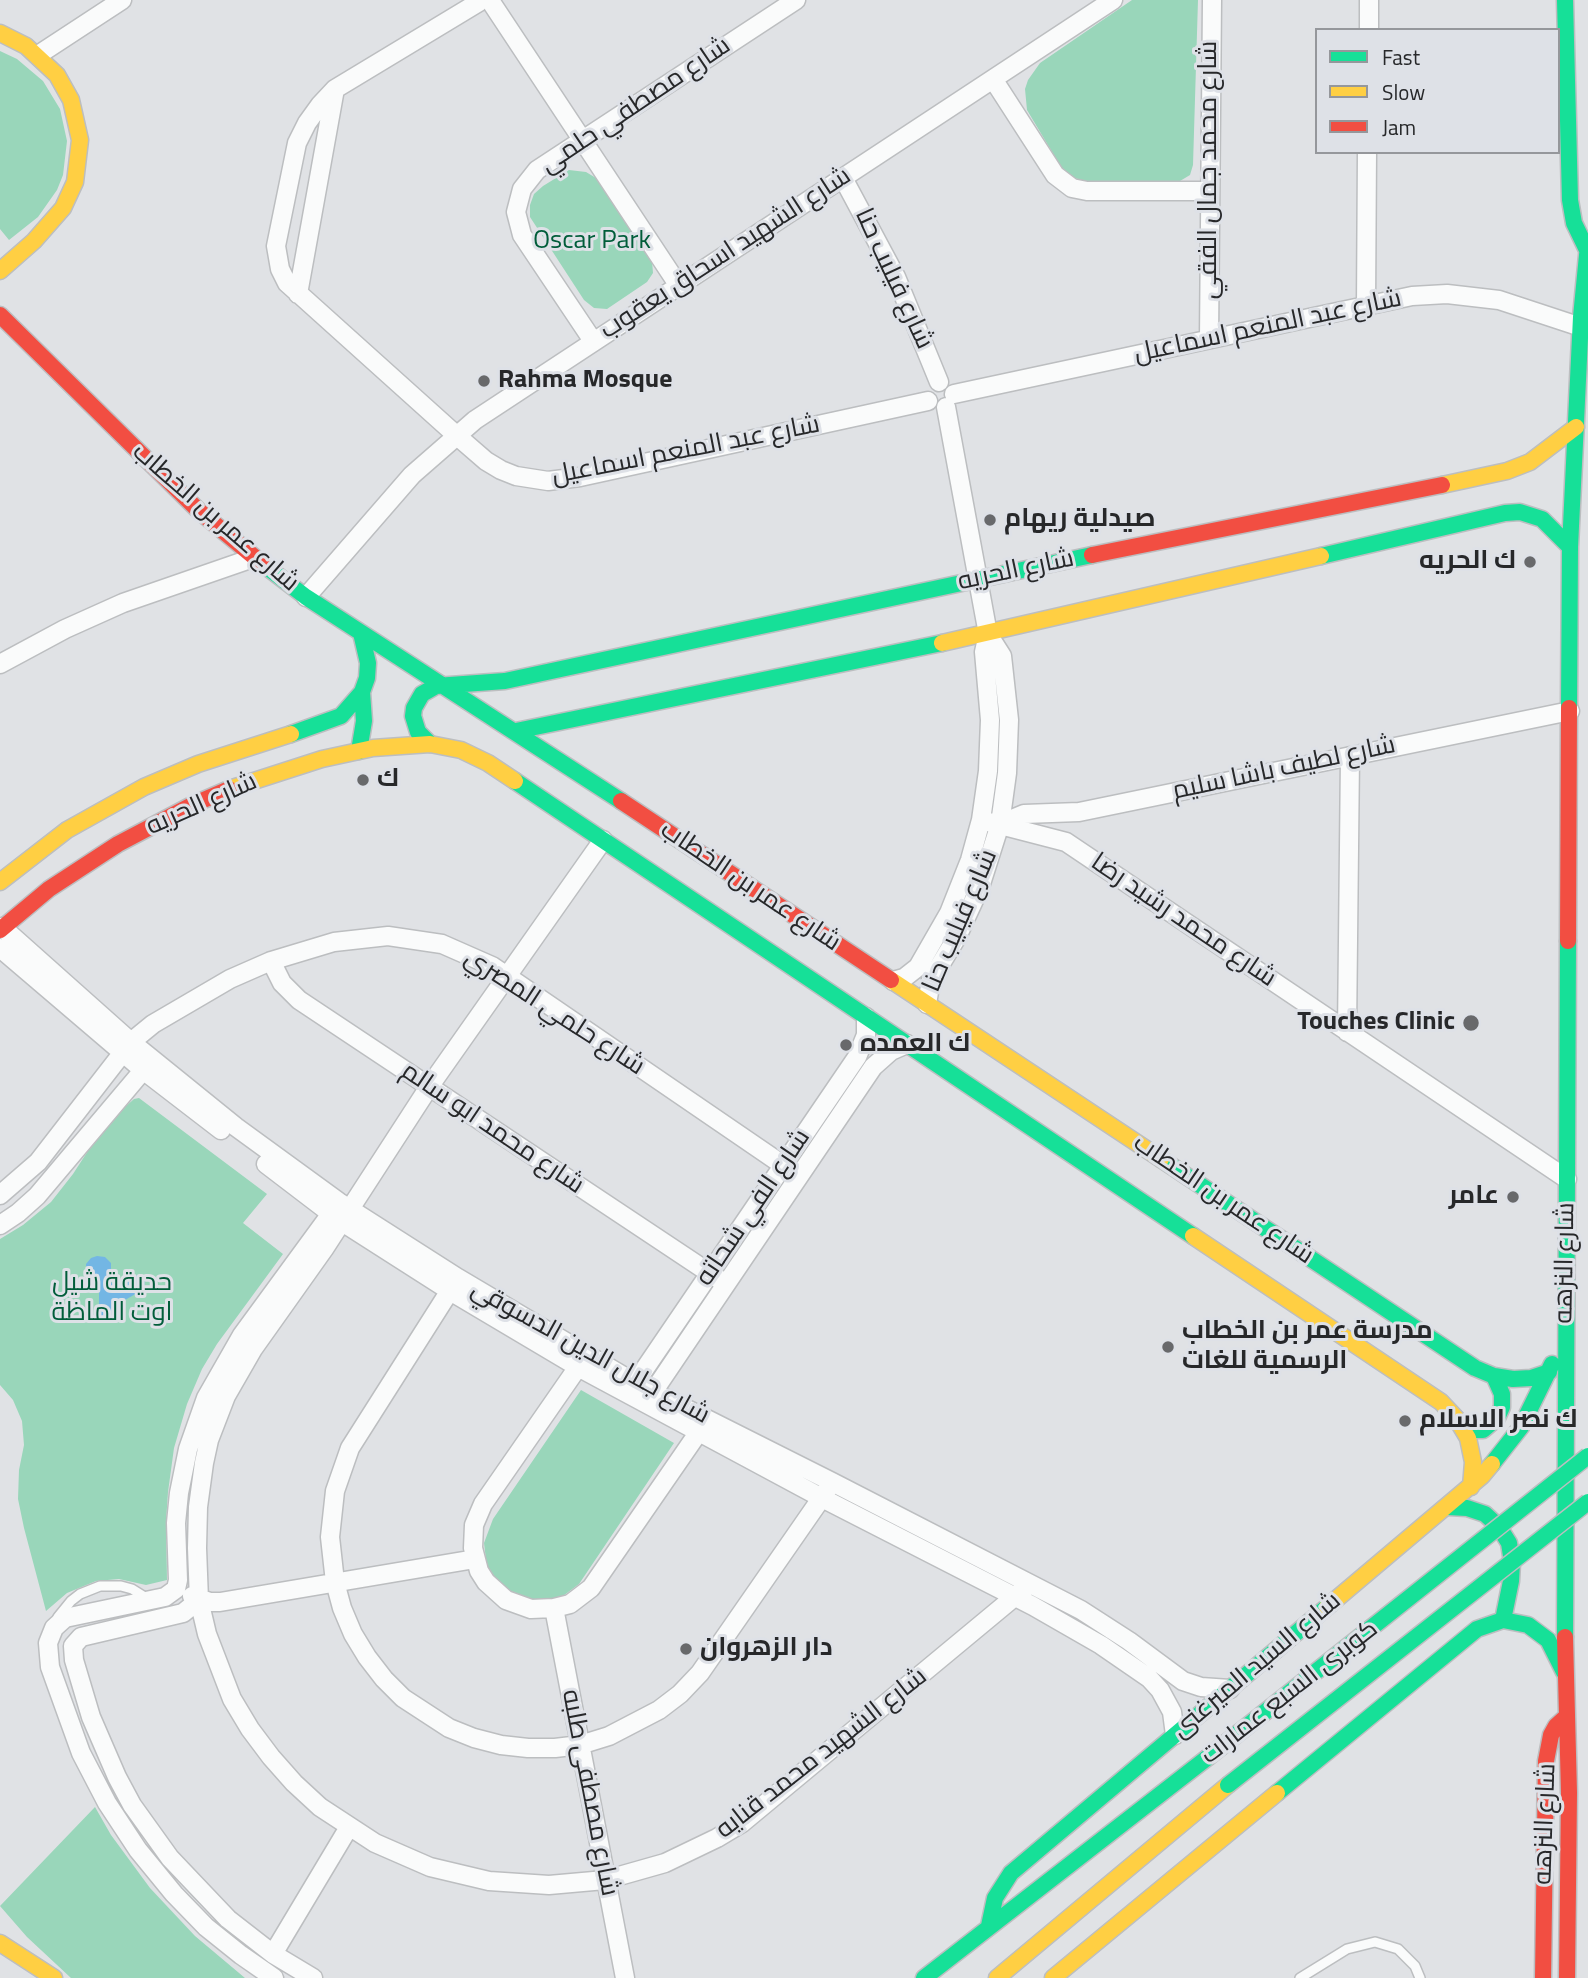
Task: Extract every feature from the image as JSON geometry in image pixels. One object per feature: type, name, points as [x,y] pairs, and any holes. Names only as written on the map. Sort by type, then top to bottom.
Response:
[{"type":"street","points":[[38,55],[122,0]]},
{"type":"street","name":"شارع مصطفي حلمي","points":[[593,341],[522,235],[516,212],[522,188],[531,176],[582,140],[796,0]]},
{"type":"street","name":"شارع الشهيد اسحاق يعقوب","points":[[306,597],[412,475],[485,413],[1113,0]]},
{"type":"street","name":"شارع محمد جمال الفقي","points":[[1209,339],[1212,0]]},
{"type":"street","points":[[1368,28],[1369,0]]},
{"type":"street","name":"شارع النزهه","points":[[1543,1978],[1546,1761],[1551,1735],[1567,1716],[1565,1331],[1570,547],[1581,327],[1588,252],[1574,223],[1570,200],[1565,0]]},
{"type":"street","points":[[486,2],[582,140],[678,286]]},
{"type":"street","name":"شارع عبد المنعم اسماعيل","points":[[486,2],[335,89],[313,113],[297,144],[276,246],[280,269],[287,283],[298,294],[486,461],[516,476],[548,481],[580,477],[928,401]]},
{"type":"street","points":[[0,33],[26,46],[57,75],[71,100],[79,127],[78,168],[69,195],[55,219],[34,242],[0,271]]},
{"type":"street","points":[[993,79],[1051,169],[1066,184],[1087,191],[1210,191]]},
{"type":"street","points":[[298,294],[335,89]]},
{"type":"street","points":[[1366,305],[1367,154]]},
{"type":"street","name":"شارع فيليب حنا","points":[[843,178],[896,277],[939,382]]},
{"type":"street","points":[[1588,245],[1588,252]]},
{"type":"street","name":"شارع عبد المنعم اسماعيل","points":[[950,401],[1209,339],[1412,296],[1473,296],[1516,305],[1581,327]]},
{"type":"street","name":"شارع عمر بن الخطاب","points":[[0,315],[199,511],[253,558],[306,597],[516,731],[1475,1368],[1494,1376],[1522,1379],[1549,1372]]},
{"type":"street","points":[[939,382],[950,386],[950,401],[933,407],[928,401],[928,388],[939,382]]},
{"type":"street","name":"شارع فيليب حنا","points":[[893,982],[904,978],[918,967],[940,930],[964,878],[981,820],[990,737],[984,661],[988,634],[950,401]]},
{"type":"street","name":"شارع الحريه","points":[[444,685],[505,681],[978,578],[1478,478],[1530,462],[1576,427]]},
{"type":"street","points":[[1478,478],[1488,483],[1494,495],[1492,508],[1484,517]]},
{"type":"street","name":"شارع الحريه","points":[[516,731],[988,634],[1512,512],[1535,516],[1548,524],[1570,547]]},
{"type":"street","points":[[0,664],[65,629],[123,603],[253,558]]},
{"type":"street","points":[[359,751],[364,721],[362,692],[368,663],[361,632]]},
{"type":"street","name":"شارع فيليب حنا","points":[[927,1004],[931,980],[957,937],[980,887],[1000,824],[1007,773],[1009,719],[1002,656],[988,634]]},
{"type":"street","points":[[430,744],[418,732],[414,708],[417,700],[429,689],[444,685]]},
{"type":"street","name":"شارع الحريه","points":[[0,883],[44,846],[118,800],[198,764],[327,723],[341,716],[362,692]]},
{"type":"street","name":"شارع لطيف باشا سليم","points":[[1000,824],[1024,814],[1079,812],[1570,711]]},
{"type":"street","name":"شارع عمر بن الخطاب","points":[[430,744],[452,747],[480,758],[1441,1402],[1457,1418],[1470,1446],[1473,1462],[1471,1487]]},
{"type":"street","name":"شارع الحريه","points":[[1,928],[95,858],[167,817],[217,794],[269,775],[359,751],[430,744]]},
{"type":"street","points":[[1347,1032],[1350,755]]},
{"type":"street","points":[[1066,842],[1068,824],[1079,812]]},
{"type":"street","name":"شارع محمد رشيد رضا","points":[[981,820],[1066,842],[1567,1179]]},
{"type":"street","points":[[263,1975],[189,1911],[122,1827],[94,1779],[70,1727],[47,1651],[52,1631],[72,1615],[150,1600],[169,1595],[176,1589],[179,1493],[188,1449],[206,1398],[242,1335],[341,1212],[603,840]]},
{"type":"street","name":"شارع جلال الدين الدسوقي","points":[[1,928],[127,1047]]},
{"type":"street","name":"شارع حلمي المصري","points":[[0,1195],[38,1163],[127,1047],[153,1024],[230,979],[271,961],[334,942],[388,936],[424,940],[476,957],[799,1177]]},
{"type":"street","name":"شارع جلال الدين الدسوقي","points":[[0,948],[341,1212],[578,1367],[631,1389]]},
{"type":"street","name":"شارع محمد ابو سالم","points":[[271,961],[278,976],[293,995],[726,1284]]},
{"type":"street","name":"شارع الفي شحاته","points":[[631,1389],[860,1052],[866,1035],[866,1017]]},
{"type":"street","name":"شارع الفي شحاته","points":[[649,1398],[873,1067],[891,1051],[907,1044]]},
{"type":"street","points":[[0,1224],[37,1196],[148,1065]]},
{"type":"street","name":"شارع الشهيد محمد قنايه","points":[[341,1212],[237,1375],[217,1418],[204,1463],[198,1507],[199,1600],[207,1634],[232,1699],[271,1757],[320,1807],[349,1827],[402,1856],[430,1867],[469,1877],[549,1885],[605,1880],[674,1859],[742,1823],[1031,1584]]},
{"type":"street","points":[[454,1285],[361,1428],[341,1469],[335,1491],[330,1537],[335,1582],[347,1621],[367,1657],[403,1698],[449,1728],[500,1745],[528,1748],[580,1745],[635,1725],[680,1693],[717,1650],[832,1482]]},
{"type":"street","name":"شارع جلال الدين الدسوقي","points":[[454,1285],[631,1389],[832,1482],[1031,1584],[1105,1625],[1183,1681],[1201,1688],[1230,1689]]},
{"type":"street","name":"شارع السيد الميرغنى","points":[[989,1926],[995,1898],[1011,1873],[1471,1487],[1493,1464],[1521,1427],[1549,1372],[1565,1331]]},
{"type":"street","points":[[578,1367],[483,1504],[474,1525],[472,1536],[475,1559],[486,1582],[506,1600],[531,1609],[554,1608],[569,1604],[591,1588],[698,1433]]},
{"type":"street","points":[[1464,1430],[1483,1430],[1497,1418],[1502,1407],[1502,1394],[1494,1376]]},
{"type":"street","name":"شارع جلال الدين الدسوقي","points":[[649,1398],[698,1433],[1016,1597],[1101,1645],[1155,1684],[1169,1704],[1175,1735]]},
{"type":"street","name":"كوبرى السبع عمارات","points":[[989,1926],[1207,1758],[1588,1456]]},
{"type":"street","name":"كوبرى السبع عمارات","points":[[996,1978],[1228,1785],[1588,1502]]},
{"type":"street","points":[[1448,1507],[1467,1508],[1485,1514],[1499,1527],[1509,1543],[1511,1581],[1503,1620]]},
{"type":"street","points":[[176,1589],[199,1600],[220,1602],[475,1559]]},
{"type":"street","points":[[199,1600],[183,1613],[86,1635],[74,1646],[74,1660],[91,1717],[107,1757],[132,1805],[150,1832],[191,1882],[228,1919],[273,1954],[313,1978]]},
{"type":"street","name":"شارع مصطفى طلبه","points":[[554,1608],[625,1978]]},
{"type":"street","points":[[1053,1978],[1477,1629],[1503,1620],[1523,1622],[1538,1630],[1553,1648],[1565,1676]]},
{"type":"street","points":[[52,1631],[74,1646]]},
{"type":"street","points":[[1567,1716],[1567,1978]]},
{"type":"street","points":[[273,1954],[349,1827]]},
{"type":"street","points":[[924,1978],[989,1926]]},
{"type":"street","points":[[0,1943],[54,1978]]},
{"type":"lane","points":[[1300,1978],[1348,1949],[1375,1942],[1398,1949],[1415,1966],[1420,1978]]},
{"type":"green space","points":[[1132,0],[1198,0],[1193,165],[1190,175],[1180,181],[1085,181],[1074,178],[1061,167],[1027,110],[1025,89],[1040,63]]},
{"type":"green space","points":[[0,51],[17,59],[43,81],[60,109],[67,141],[63,175],[57,190],[38,217],[9,240],[0,229]]},
{"type":"green space","name":"Oscar Park","points":[[569,170],[586,172],[596,178],[652,261],[653,273],[647,282],[607,309],[594,308],[584,300],[530,217],[534,194]]},
{"type":"green space","name":"حديقة شيل اوت الماظة","points":[[139,1098],[267,1194],[243,1223],[283,1254],[217,1344],[202,1369],[187,1404],[174,1448],[168,1492],[167,1580],[146,1585],[119,1579],[96,1581],[67,1593],[46,1611],[18,1499],[19,1470],[24,1445],[22,1421],[13,1400],[0,1385],[0,1239],[23,1225],[51,1202],[116,1115],[134,1099]]},
{"type":"green space","points":[[581,1390],[674,1443],[579,1584],[559,1599],[535,1603],[511,1596],[493,1579],[487,1568],[484,1543],[493,1519]]},
{"type":"green space","points":[[95,1807],[111,1835],[150,1888],[195,1936],[245,1978],[71,1978],[27,1937],[0,1906]]},
{"type":"water","points":[[97,1256],[105,1257],[111,1263],[111,1282],[115,1287],[123,1287],[133,1275],[139,1275],[145,1280],[144,1289],[125,1300],[120,1316],[114,1322],[105,1322],[99,1317],[99,1290],[86,1273],[86,1264]]},
{"type":"traffic: fast","points":[[1565,0],[1570,200],[1574,223],[1588,252]]},
{"type":"traffic: fast","points":[[1569,708],[1570,547],[1581,317],[1588,245]]},
{"type":"traffic: fast","points":[[1321,556],[1505,513],[1520,512],[1542,519],[1570,547]]},
{"type":"traffic: fast","points":[[430,744],[418,732],[413,716],[414,708],[422,694],[436,686],[505,681],[1092,555]]},
{"type":"traffic: fast","points":[[264,565],[306,597],[621,801]]},
{"type":"traffic: fast","points":[[291,734],[341,716],[362,692],[368,663],[361,633]]},
{"type":"traffic: fast","points":[[516,731],[942,643]]},
{"type":"traffic: fast","points":[[359,751],[364,721],[362,692]]},
{"type":"traffic: fast","points":[[515,781],[1193,1236]]},
{"type":"traffic: fast","points":[[1565,1637],[1568,941]]},
{"type":"traffic: fast","points":[[1161,1159],[1475,1368],[1494,1376],[1513,1379],[1531,1378],[1549,1372]]},
{"type":"traffic: fast","points":[[1492,1464],[1521,1427],[1552,1364]]},
{"type":"traffic: fast","points":[[1464,1430],[1483,1430],[1497,1418],[1502,1407],[1502,1394],[1494,1376]]},
{"type":"traffic: fast","points":[[1207,1758],[1588,1456]]},
{"type":"traffic: fast","points":[[1228,1785],[1588,1502]]},
{"type":"traffic: fast","points":[[1448,1507],[1467,1508],[1485,1514],[1499,1527],[1509,1543],[1511,1581],[1503,1620]]},
{"type":"traffic: fast","points":[[989,1926],[995,1898],[1011,1873],[1327,1607]]},
{"type":"traffic: fast","points":[[1277,1793],[1477,1629],[1503,1620],[1528,1625],[1548,1640],[1564,1672]]},
{"type":"traffic: fast","points":[[924,1978],[1207,1758]]},
{"type":"traffic: slow","points":[[0,33],[26,46],[57,75],[71,100],[80,140],[75,182],[63,208],[34,241],[0,271]]},
{"type":"traffic: slow","points":[[1442,485],[1507,471],[1530,462],[1576,427]]},
{"type":"traffic: slow","points":[[942,643],[1321,556]]},
{"type":"traffic: slow","points":[[0,882],[67,830],[144,787],[198,764],[291,734]]},
{"type":"traffic: slow","points":[[229,789],[322,759],[373,748],[430,744],[461,750],[488,763],[515,781]]},
{"type":"traffic: slow","points":[[891,980],[1161,1159]]},
{"type":"traffic: slow","points":[[1193,1236],[1441,1402],[1456,1418],[1468,1438],[1473,1462],[1471,1487]]},
{"type":"traffic: slow","points":[[1327,1607],[1482,1476],[1492,1464]]},
{"type":"traffic: slow","points":[[997,1978],[1228,1785]]},
{"type":"traffic: slow","points":[[1053,1978],[1277,1793]]},
{"type":"traffic: slow","points":[[0,1943],[54,1978]]},
{"type":"traffic: jam","points":[[0,315],[199,511],[264,565]]},
{"type":"traffic: jam","points":[[1092,555],[1442,485]]},
{"type":"traffic: jam","points":[[1568,941],[1569,708]]},
{"type":"traffic: jam","points":[[0,930],[49,889],[118,844],[229,789]]},
{"type":"traffic: jam","points":[[621,801],[891,980]]},
{"type":"traffic: jam","points":[[1565,1637],[1569,1793],[1567,1978]]},
{"type":"traffic: jam","points":[[1543,1978],[1546,1761],[1551,1735],[1567,1716]]},
{"type":"place","name":"Rahma Mosque","points":[[484,381]]},
{"type":"place","name":"صيدلية ريهام","points":[[990,520]]},
{"type":"place","name":"ك الحريه","points":[[1530,562]]},
{"type":"place","name":"ك","points":[[363,780]]},
{"type":"place","name":"Touches Clinic","points":[[1471,1023]]},
{"type":"place","name":"ك العمده","points":[[846,1045]]},
{"type":"place","name":"عامر","points":[[1513,1197]]},
{"type":"place","name":"مدرسة عمر بن الخطاب الرسمية للغات","points":[[1168,1347]]},
{"type":"place","name":"ك نصر الاسلام","points":[[1405,1421]]},
{"type":"place","name":"دار الزهروان","points":[[686,1649]]}]
